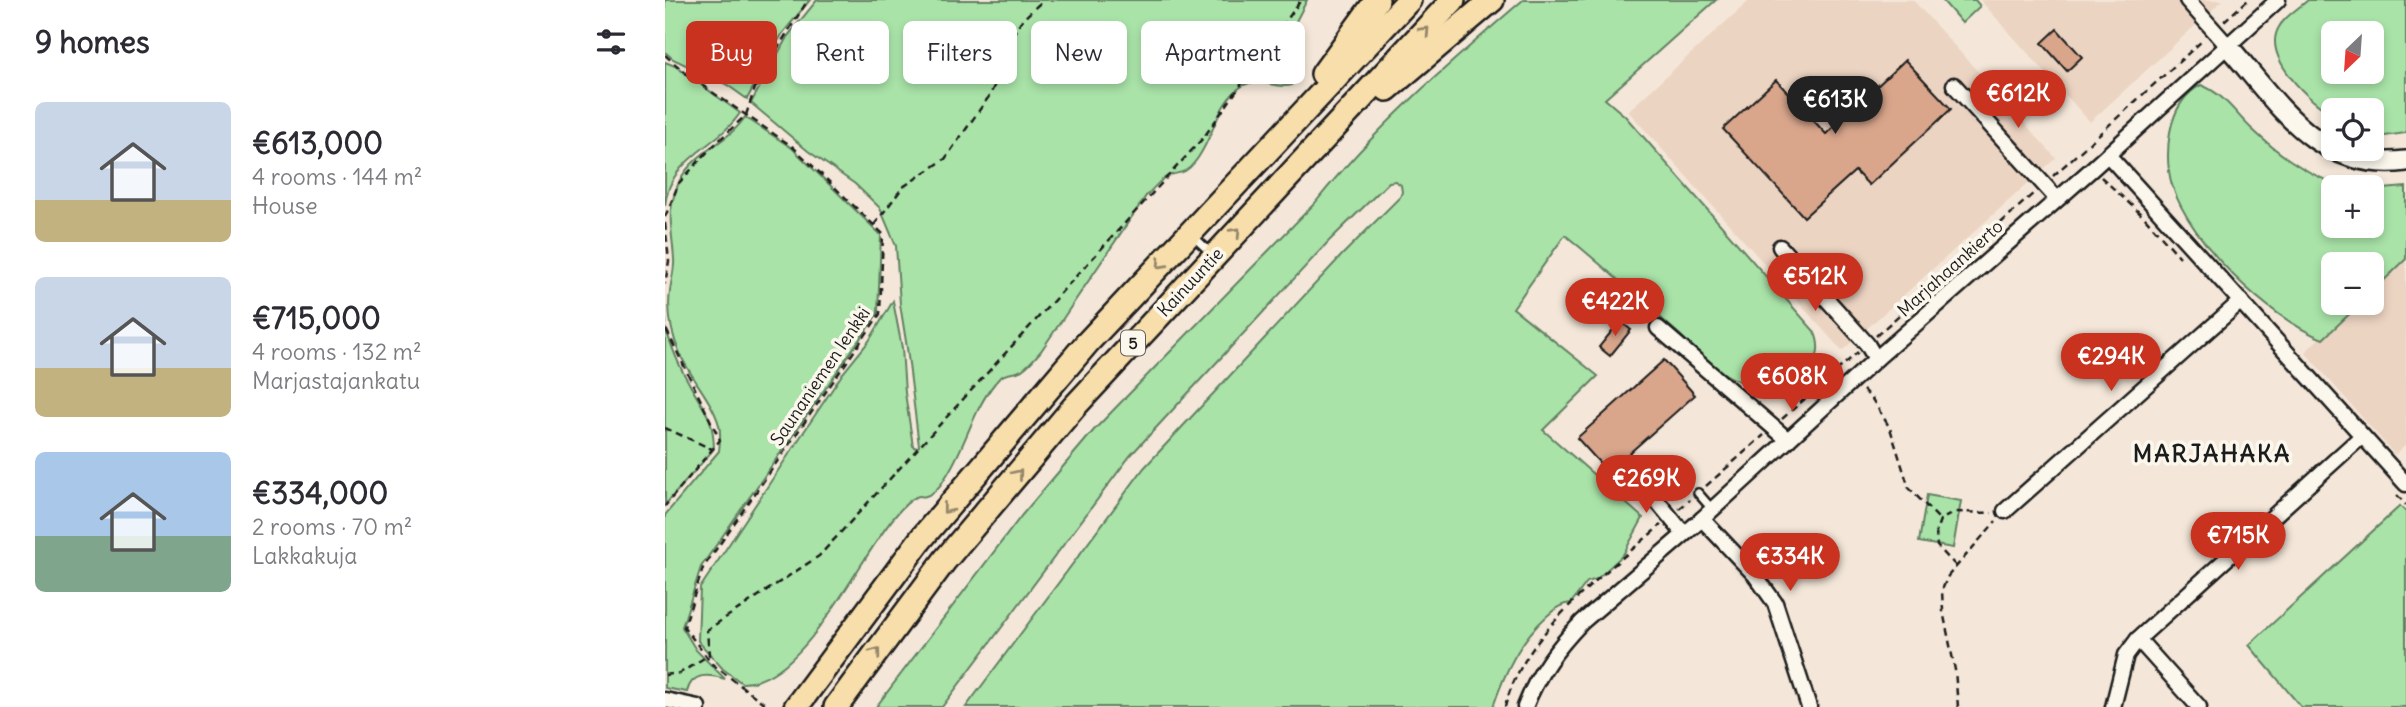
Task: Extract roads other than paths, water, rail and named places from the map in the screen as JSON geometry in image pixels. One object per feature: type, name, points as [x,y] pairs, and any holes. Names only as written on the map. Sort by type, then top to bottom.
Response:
[{"type":"highway","points":[[1277,139],[1377,0]]},
{"type":"highway","name":"Kainuuntie","points":[[796,707],[905,561],[986,460],[1087,343],[1409,0]]},
{"type":"highway","name":"Kainuuntie","points":[[836,707],[937,571],[1074,407],[1453,0]]},
{"type":"highway","points":[[1295,169],[1492,0]]},
{"type":"main road","points":[[2228,45],[2295,123],[2318,142],[2344,156],[2360,160],[2389,163],[2406,161]]},
{"type":"street","points":[[2187,0],[2228,45]]},
{"type":"street","name":"Marjahaankierto","points":[[1525,707],[1540,673],[1564,641],[2278,0]]},
{"type":"street","points":[[1954,85],[2057,199]]},
{"type":"street","points":[[2108,155],[2362,436],[2402,490]]},
{"type":"street","points":[[1780,247],[1867,344],[1876,359]]},
{"type":"street","points":[[2005,511],[2241,301]]},
{"type":"street","points":[[1658,328],[1788,440]]},
{"type":"street","points":[[2113,707],[2126,655],[2138,639],[2362,436]]},
{"type":"street","points":[[1635,474],[1684,534]]},
{"type":"street","points":[[1707,514],[1775,603],[1809,707]]},
{"type":"street","points":[[2138,639],[2199,707]]},
{"type":"street","points":[[665,700],[698,707]]},
{"type":"lane","points":[[1190,233],[1214,256]]},
{"type":"lane","points":[[1698,492],[1707,514]]},
{"type":"district","name":"MARJAHAKA","points":[[2212,453]]}]
